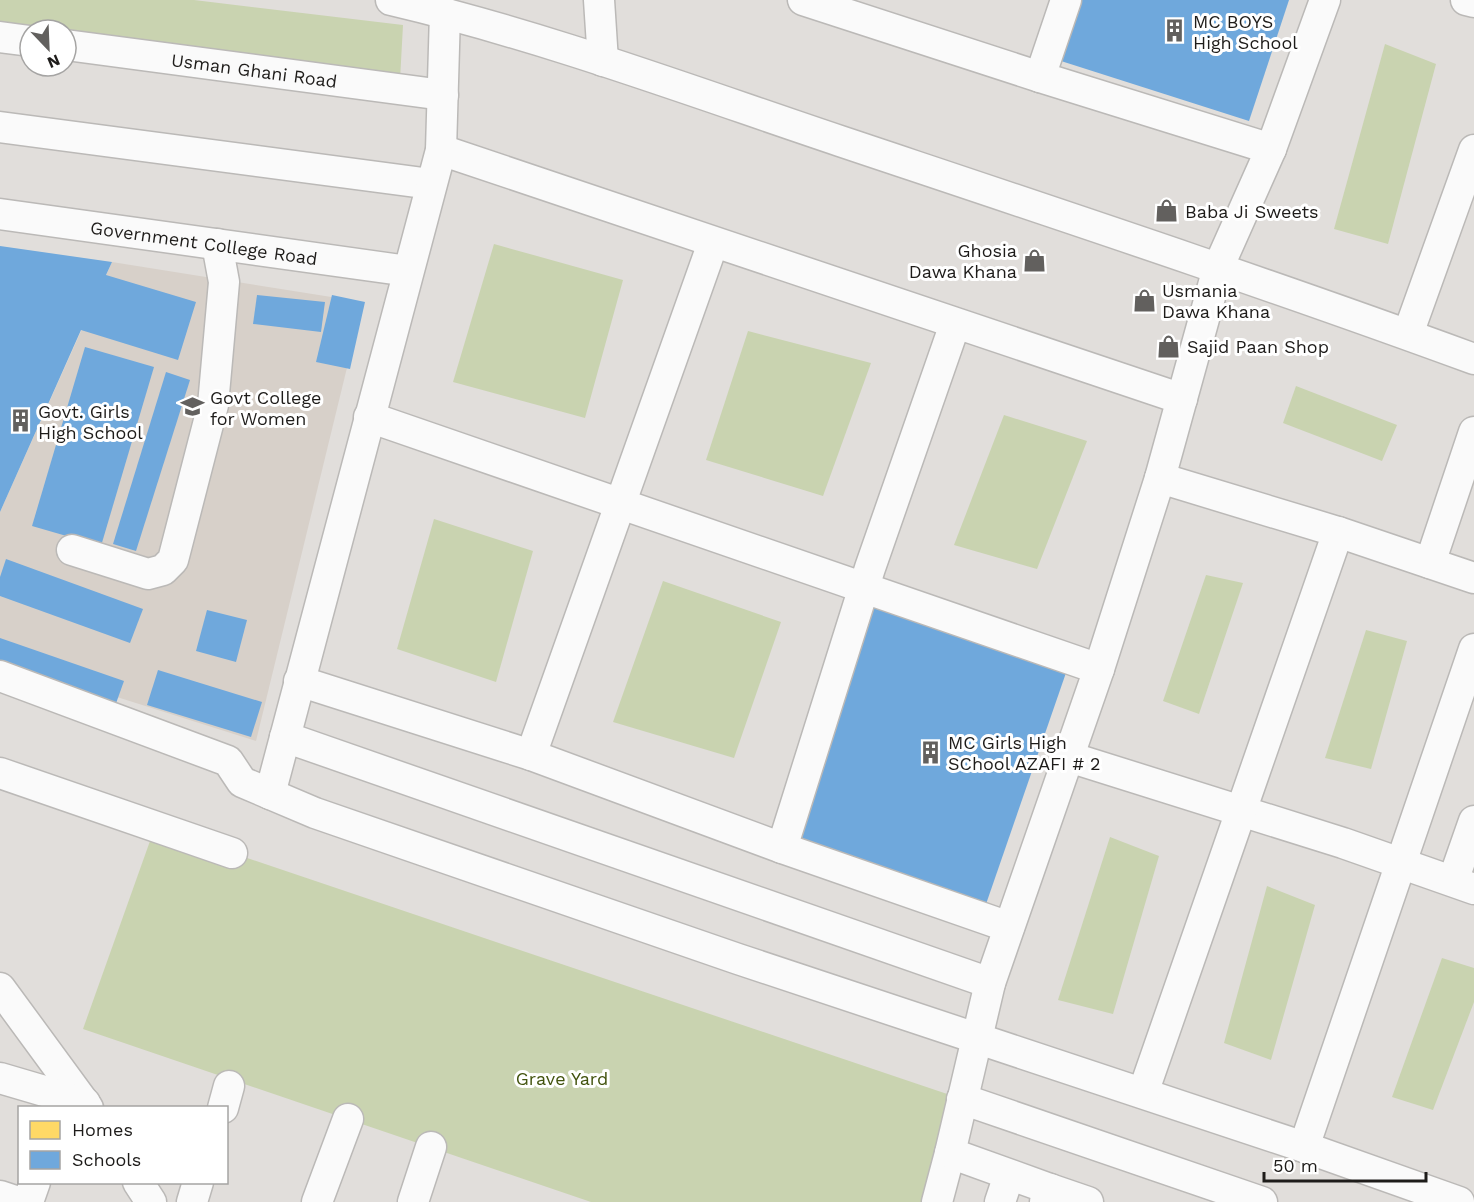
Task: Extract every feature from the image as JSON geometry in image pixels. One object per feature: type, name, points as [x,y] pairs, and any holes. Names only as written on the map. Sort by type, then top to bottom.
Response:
[{"type":"street","points":[[599,0],[603,61]]},
{"type":"street","points":[[1040,77],[1066,0]]},
{"type":"street","points":[[938,1202],[990,983],[1099,669],[1160,478],[1218,268],[1271,149],[1324,0]]},
{"type":"street","points":[[1466,0],[1474,3]]},
{"type":"street","points":[[396,1],[445,13],[486,12],[603,61],[1218,268],[1474,358]]},
{"type":"street","points":[[819,3],[1040,77],[1271,149]]},
{"type":"street","points":[[270,794],[441,150],[445,13]]},
{"type":"street","points":[[0,37],[18,39]]},
{"type":"street","name":"Usman Ghani Road","points":[[78,47],[443,95]]},
{"type":"street","points":[[0,127],[431,184]]},
{"type":"street","points":[[441,150],[1182,399]]},
{"type":"street","points":[[1408,334],[1474,150]]},
{"type":"street","name":"Government College Road","points":[[0,214],[408,271]]},
{"type":"street","points":[[531,755],[713,243]]},
{"type":"street","points":[[72,550],[147,574],[163,570],[173,560],[213,405],[224,282],[218,244]]},
{"type":"street","points":[[782,848],[864,588],[955,324]]},
{"type":"street","points":[[369,417],[1099,669]]},
{"type":"street","points":[[1430,563],[1474,432]]},
{"type":"street","points":[[1160,478],[1338,532],[1474,578]]},
{"type":"street","points":[[1143,1093],[1338,532]]},
{"type":"street","points":[[1304,1147],[1474,649]]},
{"type":"street","points":[[0,676],[228,760],[242,782],[326,817],[738,959],[1304,1147],[1459,1202]]},
{"type":"street","points":[[299,681],[531,755],[782,848],[1008,927]]},
{"type":"street","points":[[285,737],[990,983]]},
{"type":"street","points":[[1068,757],[1241,811],[1463,885],[1474,820]]},
{"type":"street","points":[[0,773],[232,853]]},
{"type":"street","points":[[0,988],[75,1104]]},
{"type":"street","points":[[0,1078],[75,1104]]},
{"type":"street","points":[[962,1099],[1262,1202]]},
{"type":"street","points":[[317,1202],[348,1119]]},
{"type":"street","points":[[412,1202],[432,1147]]},
{"type":"street","points":[[950,1153],[1005,1188],[1088,1202]]},
{"type":"street","points":[[28,1202],[34,1184]]},
{"type":"street","points":[[139,1184],[151,1202]]},
{"type":"street","points":[[192,1202],[197,1184]]},
{"type":"street","points":[[0,1196],[18,1202]]},
{"type":"shaded area","name":"Govt College for Women","points":[[112,262],[363,302],[256,741],[0,660],[0,512]]},
{"type":"green space","points":[[0,0],[194,0],[403,25],[400,80],[78,39],[78,18],[18,18],[18,29],[0,28]]},
{"type":"green space","points":[[1385,44],[1436,64],[1388,244],[1334,229]]},
{"type":"green space","points":[[494,244],[623,280],[585,418],[453,382]]},
{"type":"green space","points":[[748,331],[871,363],[823,496],[706,460]]},
{"type":"green space","points":[[1296,386],[1397,425],[1382,461],[1283,423]]},
{"type":"green space","points":[[1004,415],[1087,441],[1037,569],[954,545]]},
{"type":"green space","points":[[434,519],[533,551],[496,682],[397,649]]},
{"type":"green space","points":[[1206,575],[1243,583],[1199,714],[1163,701]]},
{"type":"green space","points":[[663,581],[781,622],[734,758],[613,722]]},
{"type":"green space","points":[[1366,630],[1407,641],[1371,769],[1325,758]]},
{"type":"green space","name":"Grave Yard","points":[[155,827],[962,1099],[923,1202],[591,1202],[83,1029]]},
{"type":"green space","points":[[1110,837],[1159,856],[1113,1014],[1058,1000]]},
{"type":"green space","points":[[1267,886],[1315,905],[1271,1060],[1224,1043]]},
{"type":"green space","points":[[1442,958],[1474,968],[1474,1002],[1433,1110],[1392,1097]]},
{"type":"building: Homes","points":[[0,257],[84,269],[80,294],[0,282]]},
{"type":"building: Homes","points":[[48,300],[72,308],[28,437],[3,429]]},
{"type":"building: Schools","name":"MC BOYS High School","points":[[1080,0],[1289,0],[1249,121],[1061,61]]},
{"type":"building: Schools","name":"Govt. Girls High School","points":[[0,246],[112,262],[106,275],[196,302],[178,360],[81,330],[0,512]]},
{"type":"building: Schools","points":[[257,295],[325,302],[321,332],[253,324]]},
{"type":"building: Schools","points":[[332,295],[365,302],[350,369],[316,362]]},
{"type":"building: Schools","points":[[85,347],[154,367],[101,546],[32,526]]},
{"type":"building: Schools","points":[[166,372],[190,380],[136,551],[113,544]]},
{"type":"building: Schools","points":[[6,559],[143,609],[130,643],[0,596],[0,577]]},
{"type":"building: Schools","name":"MC Girls High SChool AZAFI # 2","points":[[870,598],[1068,667],[985,907],[795,836]]},
{"type":"building: Schools","points":[[207,610],[247,620],[236,662],[196,651]]},
{"type":"building: Schools","points":[[0,638],[124,681],[114,709],[0,670]]},
{"type":"building: Schools","points":[[158,670],[262,702],[251,737],[147,705]]},
{"type":"place","name":"MC BOYS High School","points":[[1175,31]]},
{"type":"place","name":"Baba Ji Sweets","points":[[1167,211]]},
{"type":"place","name":"Ghosia Dawa Khana","points":[[1035,260]]},
{"type":"place","name":"Usmania Dawa Khana","points":[[1144,300]]},
{"type":"place","name":"Sajid Paan Shop","points":[[1169,346]]},
{"type":"place","name":"Govt College for Women","points":[[192,407]]},
{"type":"place","name":"Govt. Girls High School","points":[[20,421]]},
{"type":"place","name":"MC Girls High SChool AZAFI # 2","points":[[930,752]]}]
